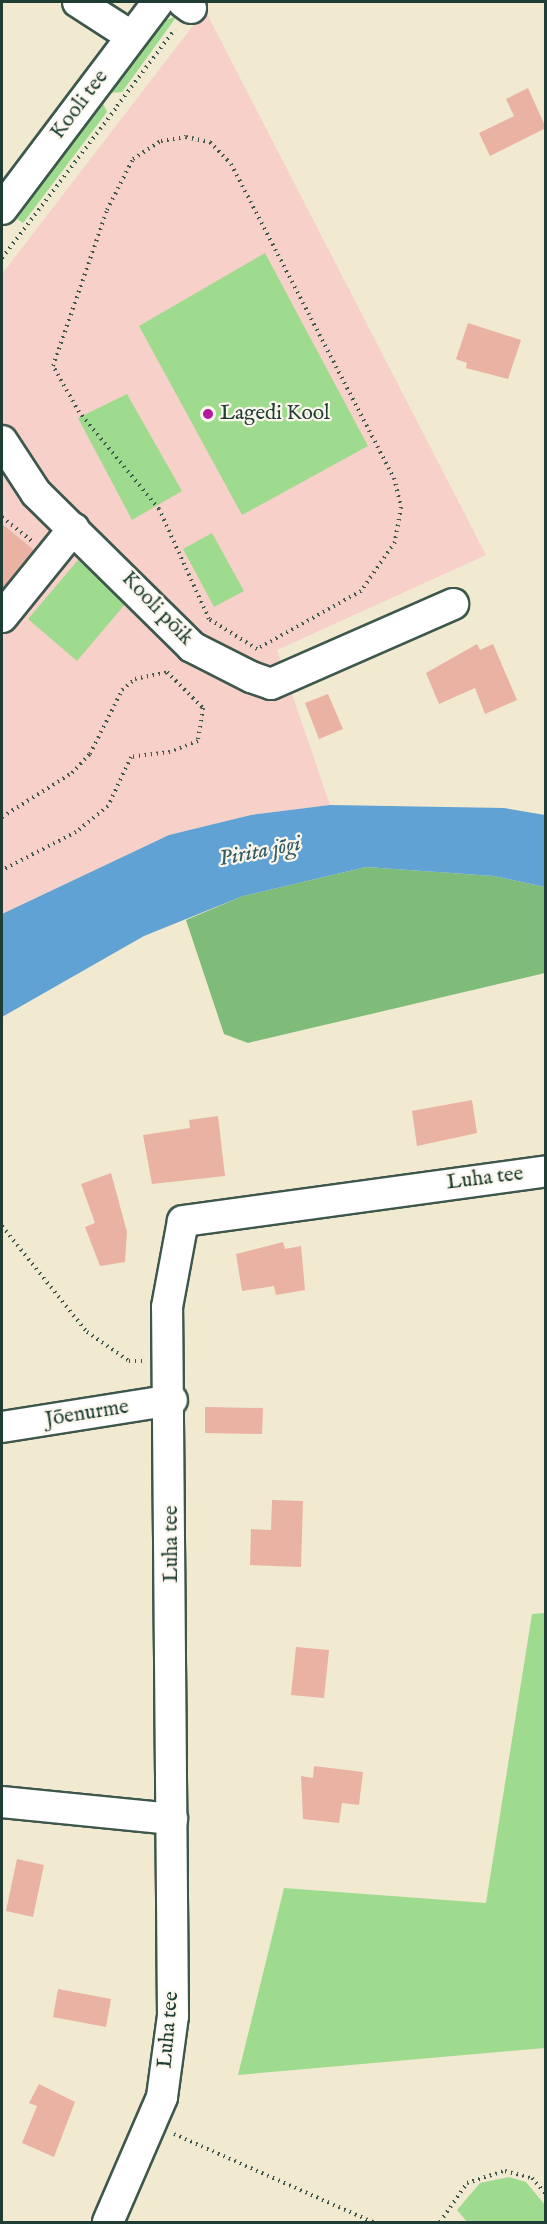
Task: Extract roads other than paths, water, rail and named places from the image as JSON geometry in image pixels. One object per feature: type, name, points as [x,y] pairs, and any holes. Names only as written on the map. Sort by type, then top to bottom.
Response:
[{"type":"street","points":[[78,2],[131,36]]},
{"type":"street","name":"Kooli tee","points":[[2,209],[158,2]]},
{"type":"street","name":"Kooli põik","points":[[2,441],[36,493],[192,647],[271,684],[453,604]]},
{"type":"street","points":[[2,617],[74,528]]},
{"type":"street","name":"Luha tee","points":[[108,2223],[162,2097],[173,2016],[172,1400],[167,1307],[183,1221],[546,1171]]},
{"type":"street","name":"Jõenurme","points":[[2,1427],[172,1400]]},
{"type":"street","points":[[2,1802],[172,1819]]},
{"type":"water","name":"Pirita jõgi","points":[[330,805],[504,808],[545,815],[545,887],[494,876],[366,867],[243,896],[144,936],[2,1017],[2,914],[169,835],[251,815]]},
{"type":"place","name":"Lagedi Kool","points":[[208,414]]}]
